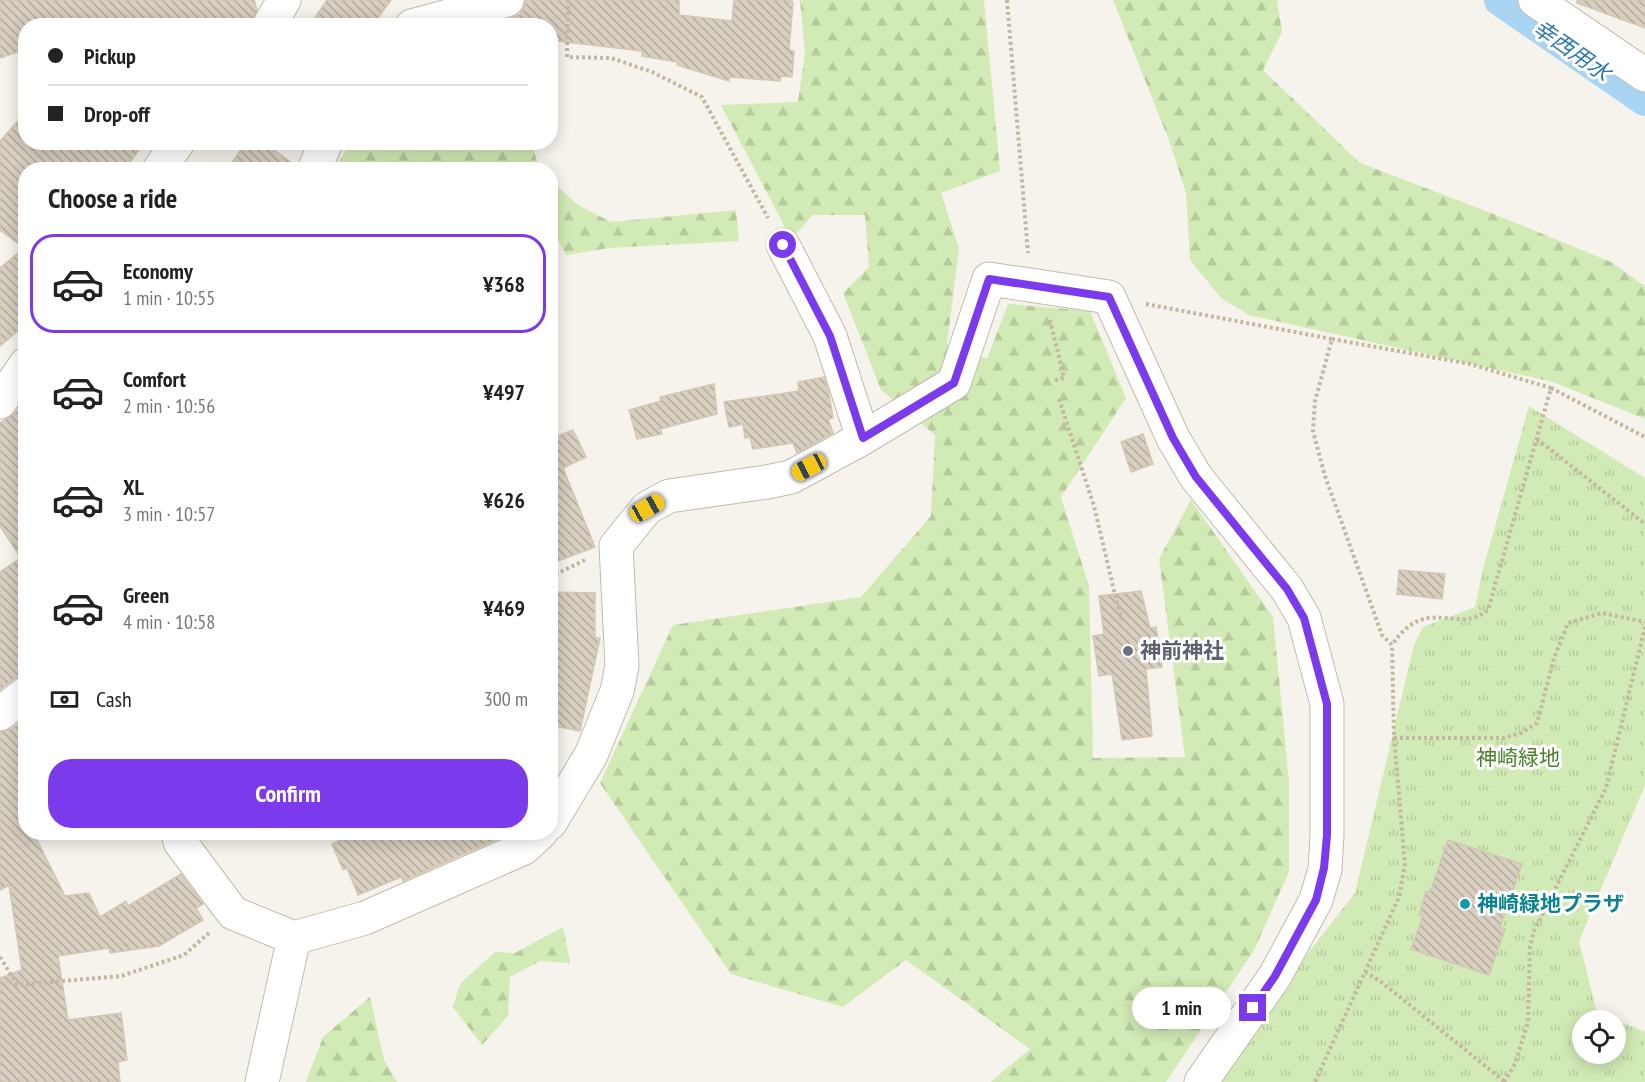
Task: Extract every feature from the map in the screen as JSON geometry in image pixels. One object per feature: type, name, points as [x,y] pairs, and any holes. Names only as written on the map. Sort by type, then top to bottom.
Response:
[{"type":"street","points":[[274,18],[284,0]]},
{"type":"street","points":[[441,18],[507,0]]},
{"type":"street","points":[[1535,0],[1645,75]]},
{"type":"street","points":[[783,245],[830,336],[863,438]]},
{"type":"street","points":[[558,810],[591,755],[617,691],[622,666],[616,546],[647,508],[669,496],[791,477],[863,438],[954,383],[989,279],[1109,297],[1173,438],[1196,477],[1287,589],[1304,618],[1327,704],[1327,835],[1324,868],[1316,900],[1275,976],[1201,1082]]},
{"type":"street","points":[[0,402],[18,376]]},
{"type":"street","points":[[0,714],[18,699]]},
{"type":"street","points":[[180,840],[233,913],[294,938],[376,913],[524,848],[532,840]]},
{"type":"street","points":[[262,1082],[294,938]]},
{"type":"path","points":[[568,0],[567,57],[611,58],[652,72],[702,97],[783,245]]},
{"type":"path","points":[[1007,0],[1030,284]]},
{"type":"path","points":[[1053,333],[1064,378],[1055,380]]},
{"type":"path","points":[[1332,339],[1470,364],[1551,388],[1645,437]]},
{"type":"path","points":[[1392,645],[1411,624],[1422,618],[1472,618],[1488,610],[1551,388]]},
{"type":"path","points":[[1059,399],[1094,506],[1121,620]]},
{"type":"path","points":[[1537,439],[1645,524]]},
{"type":"path","points":[[1365,972],[1380,981],[1504,1082],[1515,1064],[1528,1022],[1530,946],[1534,931],[1606,788],[1645,625],[1602,613],[1568,623],[1554,658],[1537,723],[1521,733],[1504,738],[1394,738]]},
{"type":"path","points":[[0,957],[17,985],[122,976],[184,955],[233,913]]},
{"type":"green space","points":[[800,0],[984,0],[1000,171],[941,193],[959,249],[947,344],[987,359],[1008,304],[1090,311],[1126,398],[1061,497],[1089,586],[1093,758],[1185,757],[1159,559],[1191,500],[1273,617],[1289,781],[1289,872],[1254,950],[1166,1082],[990,1082],[1030,1049],[906,960],[843,1007],[731,974],[600,783],[673,625],[861,597],[931,516],[935,435],[881,390],[843,293],[869,267],[865,215],[813,215],[791,239],[721,105],[798,102],[805,52]]},
{"type":"green space","points":[[1113,0],[1277,0],[1282,32],[1263,70],[1360,163],[1611,262],[1645,286],[1645,419],[1553,382],[1249,315],[1221,298],[1190,260],[1186,193],[1169,140]]},
{"type":"green space","points":[[346,150],[534,150],[537,162],[339,162]]},
{"type":"green space","points":[[558,187],[578,205],[611,222],[736,210],[739,241],[609,248],[566,255],[558,240]]},
{"type":"green space","name":"神崎緑地","points":[[1529,406],[1645,478],[1645,785],[1579,941],[1596,1010],[1572,1010],[1572,1064],[1626,1064],[1626,1024],[1645,1032],[1645,1082],[1207,1082],[1355,893],[1414,645],[1423,627],[1475,607],[1483,569]]},
{"type":"green space","points":[[563,927],[570,963],[540,961],[510,977],[508,1016],[482,1045],[453,1007],[460,984],[495,952],[515,953]]},
{"type":"green space","points":[[370,997],[384,1060],[397,1082],[306,1082],[323,1037]]},
{"type":"building","points":[[0,0],[254,0],[257,10],[254,18],[18,18],[18,52],[0,58]]},
{"type":"building","points":[[327,0],[391,0],[378,18],[315,18]]},
{"type":"building","points":[[525,0],[679,0],[679,15],[732,21],[734,0],[789,0],[793,2],[789,50],[794,51],[792,77],[781,76],[780,81],[729,77],[729,81],[677,65],[678,62],[642,56],[642,51],[558,41],[558,18],[512,18],[520,14]]},
{"type":"building","points":[[1577,0],[1645,0],[1645,28],[1577,3]]},
{"type":"building","points":[[18,121],[18,150],[139,150],[130,162],[18,162],[18,244],[0,230],[0,141]]},
{"type":"building","points":[[241,150],[274,150],[290,162],[232,162]]},
{"type":"building","points":[[18,253],[18,331],[0,346],[0,268]]},
{"type":"building","points":[[824,377],[833,418],[828,419],[833,433],[797,453],[793,443],[753,449],[750,437],[745,438],[743,424],[729,427],[724,402],[799,391],[798,382]]},
{"type":"building","points":[[714,384],[717,414],[660,429],[662,434],[637,439],[629,410],[661,401],[660,397]]},
{"type":"building","points":[[18,409],[18,553],[0,526],[0,423]]},
{"type":"building","points":[[573,430],[586,457],[563,468],[595,547],[558,561],[558,436]]},
{"type":"building","points":[[1143,434],[1153,464],[1131,472],[1121,442]]},
{"type":"building","points":[[18,560],[18,677],[0,690],[0,572]]},
{"type":"building","points":[[1399,570],[1445,574],[1442,599],[1397,594]]},
{"type":"building","name":"神前神社","points":[[1141,591],[1150,628],[1156,627],[1162,667],[1146,669],[1152,736],[1122,740],[1112,674],[1099,676],[1093,636],[1104,634],[1099,596]]},
{"type":"building","points":[[558,592],[595,593],[595,638],[600,638],[580,731],[558,727]]},
{"type":"building","points":[[18,724],[18,840],[37,840],[65,896],[89,893],[100,917],[126,901],[128,906],[181,874],[203,904],[196,908],[203,920],[159,946],[110,953],[109,948],[58,956],[68,1020],[121,1013],[127,1060],[118,1062],[120,1082],[0,1082],[0,978],[22,970],[9,885],[0,890],[0,732]]},
{"type":"building","points":[[341,840],[495,840],[403,881],[401,877],[358,895],[347,868],[343,870],[332,844]]},
{"type":"building","name":"神崎緑地プラザ","points":[[1448,840],[1522,864],[1500,927],[1505,929],[1489,975],[1411,949],[1423,916],[1419,915],[1426,892],[1430,893]]},
{"type":"waterway","name":"幸西用水","points":[[1500,0],[1645,100]]},
{"type":"place","name":"神前神社","points":[[1128,651]]},
{"type":"place","name":"神崎緑地プラザ","points":[[1465,904]]},
{"type":"route","points":[[783,245],[830,336],[863,438],[954,383],[989,279],[1109,297],[1173,438],[1196,477],[1287,589],[1304,618],[1327,704],[1327,835],[1324,868],[1316,900],[1275,976],[1253,1008]]}]
